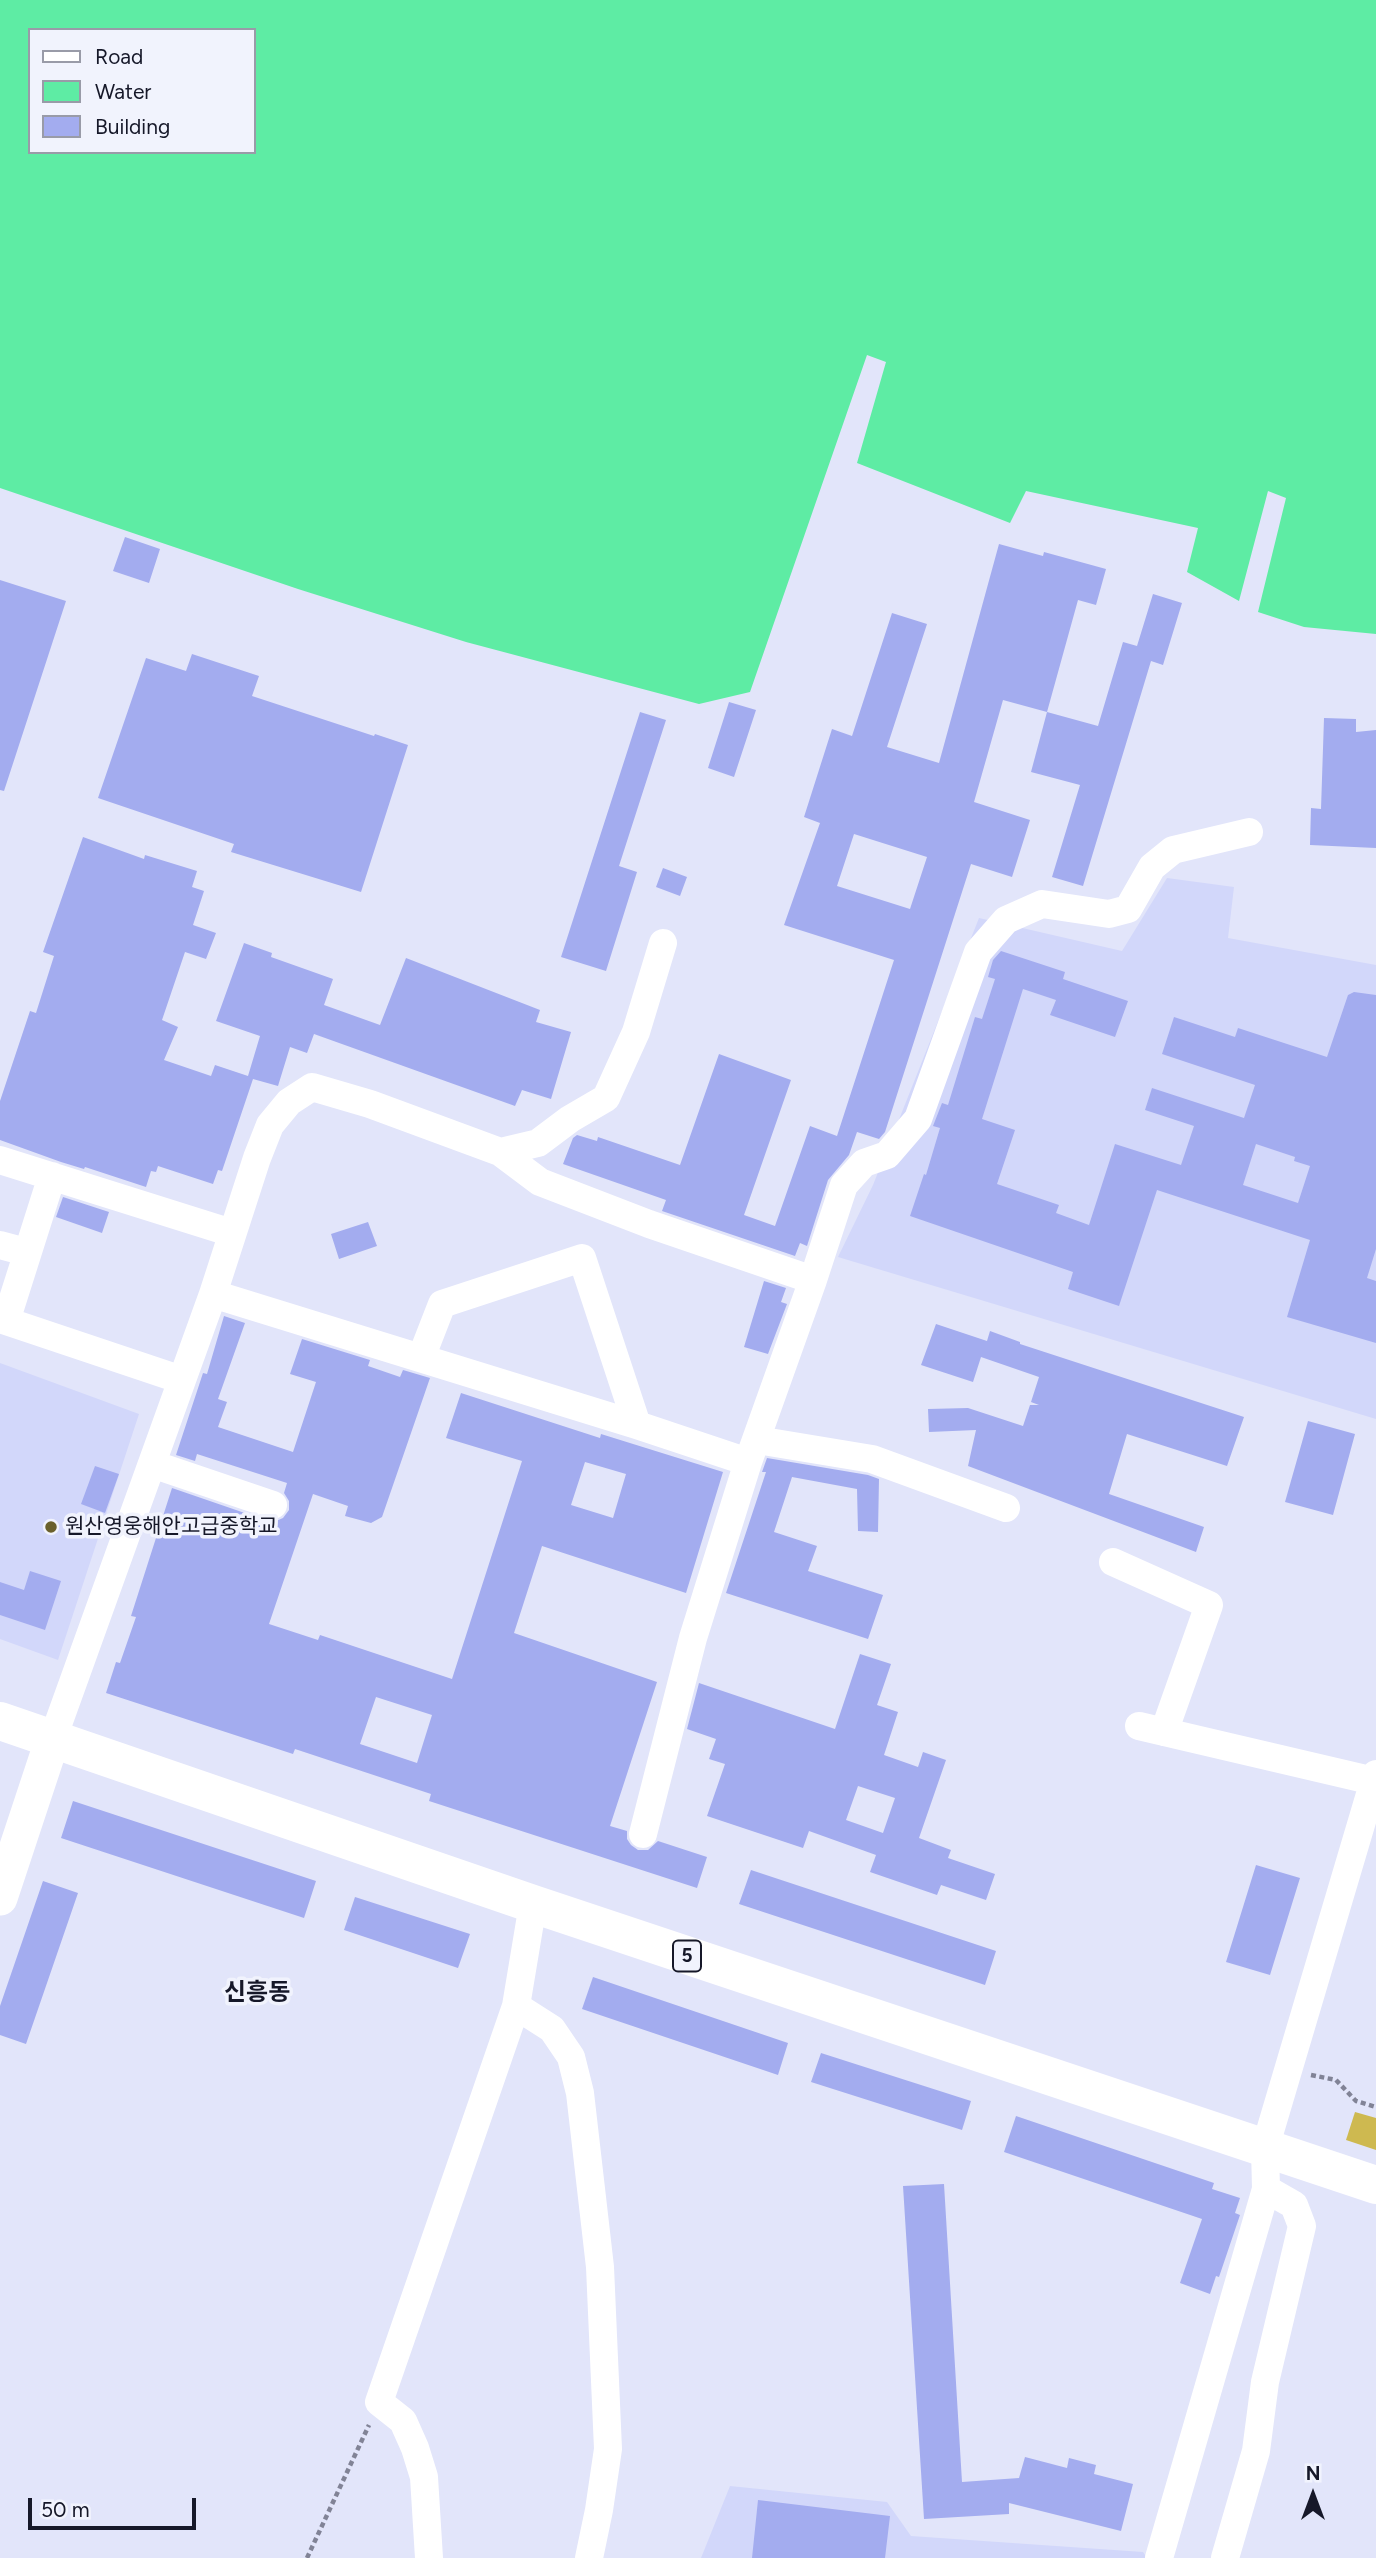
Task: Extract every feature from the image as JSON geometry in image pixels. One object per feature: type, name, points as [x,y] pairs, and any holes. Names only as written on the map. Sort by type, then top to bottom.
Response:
[{"type":"highway","name":"5","points":[[0,1721],[533,1904],[1376,2185]]},
{"type":"main road","points":[[0,1898],[53,1738]]},
{"type":"street","points":[[643,1834],[693,1638],[752,1451],[844,1185],[864,1163],[887,1155],[918,1119],[978,952],[1006,920],[1042,904],[1109,914],[1128,909],[1152,867],[1173,850],[1249,832]]},
{"type":"street","points":[[500,1152],[538,1143],[570,1119],[606,1098],[636,1032],[663,943]]},
{"type":"street","points":[[53,1738],[183,1380],[270,1125],[289,1102],[312,1087],[370,1104],[500,1152],[540,1182],[813,1280]]},
{"type":"street","points":[[0,1160],[232,1233]]},
{"type":"street","points":[[52,1175],[13,1249],[6,1321],[183,1380]]},
{"type":"street","points":[[421,1358],[442,1304],[582,1258],[637,1425]]},
{"type":"street","points":[[213,1294],[637,1425],[752,1451],[872,1459],[1006,1508]]},
{"type":"street","points":[[152,1464],[273,1506]]},
{"type":"street","points":[[1113,1562],[1209,1605],[1151,1729],[1375,1778],[1265,2148],[1266,2189],[1159,2558]]},
{"type":"street","points":[[429,2558],[424,2477],[415,2448],[402,2421],[379,2402],[516,2006],[533,1904]]},
{"type":"street","points":[[516,2006],[552,2029],[571,2057],[580,2093],[600,2267],[608,2449],[589,2558]]},
{"type":"street","points":[[1225,2558],[1256,2451],[1265,2382],[1302,2226],[1294,2206],[1266,2189]]},
{"type":"path","points":[[1289,2070],[1336,2080],[1356,2101],[1376,2107]]},
{"type":"path","points":[[307,2558],[379,2402]]},
{"type":"shaded area","points":[[1167,878],[1234,887],[1228,938],[1376,965],[1376,1419],[838,1257],[873,1185],[979,918],[1122,951]]},
{"type":"shaded area","name":"원산영웅해안고급중학교","points":[[0,1363],[139,1414],[58,1660],[0,1639]]},
{"type":"shaded area","points":[[1355,2112],[1376,2118],[1376,2150],[1346,2140]]},
{"type":"shaded area","points":[[730,2486],[887,2502],[911,2536],[1143,2552],[1147,2558],[701,2558]]},
{"type":"water","points":[[0,0],[1376,0],[1376,634],[1304,627],[1258,612],[1286,498],[1268,491],[1239,601],[1187,572],[1198,528],[1026,491],[1010,523],[857,463],[886,362],[867,355],[750,692],[699,704],[466,642],[298,589],[0,488]]},
{"type":"building","points":[[125,537],[160,549],[149,583],[113,571]]},
{"type":"building","points":[[999,544],[1043,556],[1044,552],[1106,569],[1096,605],[1078,600],[1047,712],[1003,700],[974,802],[1030,820],[1012,877],[971,864],[885,1132],[879,1139],[857,1132],[849,1155],[828,1180],[807,1246],[800,1243],[795,1256],[662,1211],[666,1200],[563,1164],[573,1138],[577,1135],[597,1141],[598,1137],[680,1165],[719,1054],[791,1080],[744,1215],[775,1226],[810,1126],[837,1136],[894,960],[784,925],[820,823],[804,817],[832,729],[852,736],[892,613],[927,624],[887,747],[939,763]],"holes":[[[854,834],[927,857],[910,909],[837,886]]]},
{"type":"building","points":[[0,580],[66,601],[4,791],[0,790]]},
{"type":"building","points":[[1153,594],[1182,603],[1163,665],[1151,661],[1083,886],[1052,877],[1080,785],[1031,772],[1047,712],[1098,726],[1123,642],[1137,646]]},
{"type":"building","points":[[192,654],[259,676],[252,696],[408,745],[361,892],[231,852],[234,844],[98,798],[146,658],[186,671]]},
{"type":"building","points":[[729,702],[756,710],[734,777],[708,768]]},
{"type":"building","points":[[640,712],[666,720],[619,866],[637,872],[606,971],[561,957]]},
{"type":"building","points":[[1324,718],[1356,719],[1356,732],[1376,730],[1376,848],[1310,845],[1311,808],[1321,809]]},
{"type":"building","points":[[83,837],[144,859],[145,855],[197,871],[192,887],[204,891],[193,925],[216,933],[206,959],[185,952],[162,1020],[178,1027],[164,1060],[211,1076],[215,1065],[248,1076],[260,1036],[216,1021],[244,943],[272,953],[271,957],[333,979],[324,1005],[380,1025],[406,958],[540,1010],[536,1022],[571,1032],[551,1099],[522,1090],[515,1106],[314,1034],[307,1053],[290,1047],[278,1086],[253,1079],[222,1171],[218,1170],[213,1184],[158,1166],[156,1172],[151,1171],[146,1187],[61,1162],[0,1140],[0,1101],[30,1011],[36,1013],[54,956],[43,952]]},
{"type":"building","points":[[663,868],[687,877],[680,896],[656,887]]},
{"type":"building","points":[[1001,951],[1065,972],[1063,979],[1128,1001],[1115,1037],[1050,1015],[1056,1000],[1023,989],[982,1119],[1015,1130],[997,1184],[1059,1205],[1056,1213],[1089,1225],[1115,1144],[1181,1165],[1194,1126],[1145,1110],[1152,1088],[1244,1118],[1255,1085],[1162,1054],[1174,1017],[1235,1037],[1238,1028],[1327,1057],[1348,995],[1354,992],[1376,995],[1376,1249],[1367,1278],[1376,1281],[1376,1343],[1287,1317],[1310,1240],[1157,1190],[1119,1306],[1068,1289],[1073,1272],[910,1216],[940,1128],[933,1126],[942,1103],[948,1105],[975,1017],[982,1019],[995,979],[988,977],[993,960]],"holes":[[[1256,1144],[1295,1157],[1294,1161],[1310,1166],[1298,1203],[1243,1185]]]},
{"type":"building","points":[[63,1197],[109,1212],[102,1233],[56,1217]]},
{"type":"building","points":[[368,1222],[377,1246],[339,1259],[331,1234]]},
{"type":"building","points":[[764,1281],[786,1288],[781,1302],[787,1304],[768,1354],[744,1347]]},
{"type":"building","points":[[224,1316],[245,1323],[218,1399],[227,1402],[218,1427],[293,1452],[316,1382],[290,1374],[302,1339],[370,1360],[368,1366],[400,1377],[403,1370],[430,1378],[382,1517],[371,1523],[345,1516],[348,1506],[313,1494],[269,1624],[318,1640],[320,1635],[452,1679],[522,1461],[446,1438],[461,1393],[600,1438],[601,1434],[723,1472],[686,1593],[542,1546],[514,1633],[657,1682],[610,1826],[627,1831],[627,1839],[638,1850],[648,1850],[658,1841],[707,1857],[697,1888],[429,1801],[431,1794],[295,1749],[293,1754],[106,1693],[136,1617],[131,1616],[172,1488],[268,1521],[283,1518],[289,1510],[289,1501],[284,1493],[287,1483],[197,1454],[195,1461],[176,1455],[203,1373],[207,1374]],"holes":[[[585,1462],[626,1474],[613,1518],[571,1505]],[[376,1697],[432,1715],[417,1763],[360,1744]]]},
{"type":"building","points":[[936,1324],[987,1341],[990,1331],[1020,1344],[1244,1417],[1227,1466],[1127,1434],[1109,1494],[1204,1527],[1196,1552],[968,1466],[976,1430],[929,1432],[928,1409],[968,1408],[1023,1426],[1030,1405],[1039,1405],[1031,1402],[1039,1377],[981,1357],[973,1382],[921,1365]]},
{"type":"building","points":[[1308,1421],[1355,1434],[1333,1515],[1285,1502]]},
{"type":"building","points":[[767,1458],[879,1479],[878,1532],[858,1531],[857,1489],[792,1477],[774,1532],[817,1546],[808,1571],[883,1595],[868,1639],[726,1593],[766,1472],[762,1472]]},
{"type":"building","points":[[95,1466],[119,1474],[105,1513],[81,1504]]},
{"type":"building","points":[[30,1571],[61,1581],[45,1630],[0,1615],[0,1582],[24,1590]]},
{"type":"building","points":[[860,1654],[891,1664],[877,1705],[898,1712],[884,1755],[918,1767],[923,1752],[946,1760],[919,1838],[951,1850],[948,1858],[995,1874],[986,1900],[941,1885],[937,1895],[870,1872],[876,1855],[809,1831],[803,1848],[707,1816],[725,1764],[709,1759],[716,1739],[687,1729],[699,1683],[835,1729]],"holes":[[[858,1786],[895,1798],[883,1833],[846,1820]]]},
{"type":"building","points":[[73,1801],[316,1881],[304,1918],[61,1838]]},
{"type":"building","points":[[1256,1865],[1300,1878],[1270,1975],[1226,1962]]},
{"type":"building","points":[[751,1870],[996,1951],[985,1985],[739,1904]]},
{"type":"building","points":[[43,1881],[78,1893],[26,2044],[0,2035],[0,2006]]},
{"type":"building","points":[[355,1897],[470,1934],[458,1968],[344,1930]]},
{"type":"building","points":[[593,1977],[788,2043],[778,2075],[582,2009]]},
{"type":"building","points":[[821,2053],[971,2101],[962,2130],[811,2082]]},
{"type":"building","points":[[1016,2116],[1214,2183],[1212,2189],[1240,2198],[1235,2213],[1240,2215],[1219,2277],[1216,2276],[1210,2294],[1180,2283],[1202,2219],[1004,2152]]},
{"type":"building","points":[[944,2184],[962,2482],[1019,2478],[1025,2457],[1067,2468],[1069,2458],[1096,2465],[1094,2474],[1133,2484],[1121,2531],[1009,2503],[1009,2514],[924,2519],[903,2186]]},
{"type":"building","points":[[758,2500],[890,2516],[885,2558],[752,2558]]},
{"type":"place","name":"원산영웅해안고급중학교","points":[[51,1527]]},
{"type":"district","name":"신흥동","points":[[257,1993]]}]
